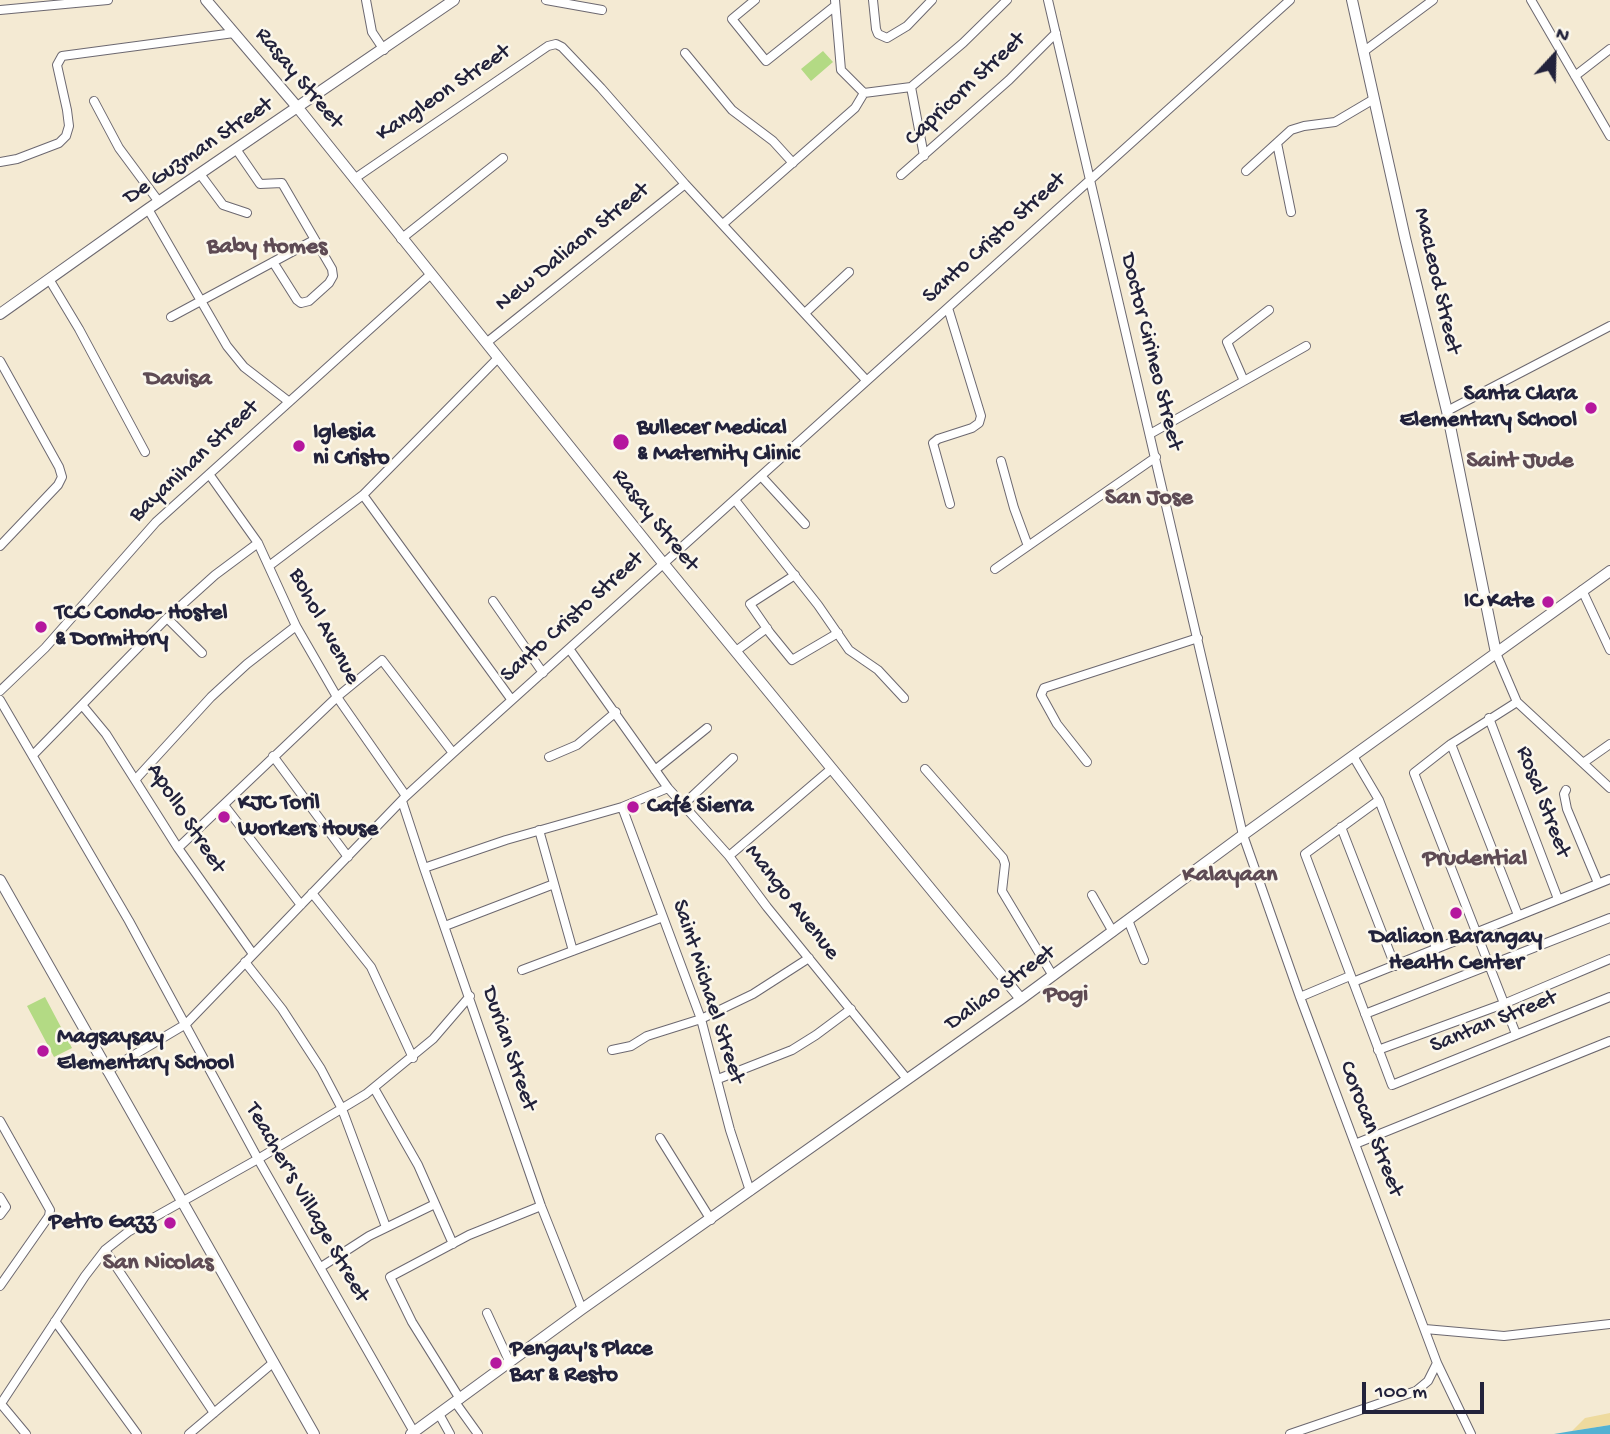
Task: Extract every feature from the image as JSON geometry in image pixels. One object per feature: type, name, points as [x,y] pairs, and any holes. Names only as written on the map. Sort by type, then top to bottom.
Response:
[{"type":"street","points":[[0,10],[108,0]]},
{"type":"street","name":"Rasay Street","points":[[206,0],[298,108],[663,563],[1021,999]]},
{"type":"street","points":[[366,0],[372,33],[384,50]]},
{"type":"street","name":"De Guzman Street","points":[[0,314],[148,209],[454,0]]},
{"type":"street","points":[[546,0],[602,10]]},
{"type":"street","points":[[755,0],[732,19],[766,61],[835,3]]},
{"type":"street","points":[[873,0],[876,29],[878,34],[887,38],[907,26],[932,0]]},
{"type":"street","points":[[864,93],[911,87],[963,43],[1007,0]]},
{"type":"street","name":"Doctor Cirineo Street","points":[[1048,0],[1243,835]]},
{"type":"street","name":"Santo Cristo Street","points":[[107,1071],[186,1024],[404,799],[511,699],[570,650],[663,563],[1290,0]]},
{"type":"street","name":"MacLeod Street","points":[[1352,0],[1447,411],[1496,653]]},
{"type":"street","points":[[1363,52],[1433,0]]},
{"type":"street","points":[[1531,0],[1610,136]]},
{"type":"street","points":[[835,3],[841,70],[864,93]]},
{"type":"street","points":[[0,162],[59,143],[66,136],[69,120],[57,65],[62,56],[234,33]]},
{"type":"street","name":"Capricorn Street","points":[[901,175],[1009,80],[1056,33]]},
{"type":"street","name":"Kangleon Street","points":[[354,179],[548,46],[556,44],[601,88],[685,184]]},
{"type":"street","points":[[1575,76],[1610,49]]},
{"type":"street","points":[[685,53],[732,110],[773,141],[793,163]]},
{"type":"street","points":[[911,87],[924,156]]},
{"type":"street","points":[[723,224],[855,108],[864,93]]},
{"type":"street","points":[[1247,171],[1297,127],[1335,122],[1374,99]]},
{"type":"street","points":[[94,101],[119,148],[159,202]]},
{"type":"street","points":[[1278,143],[1291,212]]},
{"type":"street","points":[[236,149],[260,184],[282,183],[332,269],[333,276],[329,283],[307,302],[301,303],[273,262]]},
{"type":"street","points":[[401,239],[503,158]]},
{"type":"street","points":[[200,174],[223,205],[247,213]]},
{"type":"street","points":[[685,184],[866,380]]},
{"type":"street","name":"New Daliaon Street","points":[[486,343],[685,184]]},
{"type":"street","points":[[148,209],[227,346],[244,367],[288,401]]},
{"type":"street","points":[[171,317],[314,240]]},
{"type":"street","points":[[805,313],[849,272]]},
{"type":"street","name":"Bayanihan Street","points":[[0,691],[45,648],[156,522],[431,274]]},
{"type":"street","points":[[49,279],[145,452]]},
{"type":"street","points":[[948,308],[981,416],[979,423],[972,428],[933,443],[950,504]]},
{"type":"street","points":[[1244,381],[1227,342],[1269,310]]},
{"type":"street","points":[[1447,411],[1610,326]]},
{"type":"street","points":[[1150,434],[1306,346]]},
{"type":"street","points":[[269,566],[363,495],[498,358]]},
{"type":"street","points":[[0,360],[62,477],[58,485],[0,546]]},
{"type":"street","points":[[995,569],[1156,457]]},
{"type":"street","points":[[1001,461],[1028,546]]},
{"type":"street","name":"Bohol Avenue","points":[[209,474],[258,543],[296,625],[337,697],[404,799]]},
{"type":"street","points":[[761,476],[805,524]]},
{"type":"street","points":[[363,495],[511,699]]},
{"type":"street","points":[[735,500],[795,575],[849,650],[878,670],[904,698]]},
{"type":"street","points":[[33,755],[167,618],[215,575],[258,543]]},
{"type":"street","name":"Daliao Street","points":[[412,1433],[582,1309],[1053,976],[1243,835],[1610,571]]},
{"type":"street","points":[[795,575],[750,604],[767,628],[792,660],[838,633]]},
{"type":"street","points":[[1582,590],[1610,650]]},
{"type":"street","points":[[493,601],[543,673]]},
{"type":"street","points":[[167,618],[202,653]]},
{"type":"street","points":[[136,779],[211,697],[296,625]]},
{"type":"street","points":[[736,651],[767,628]]},
{"type":"street","points":[[1087,762],[1057,724],[1041,695],[1044,688],[1198,638]]},
{"type":"street","name":"Mango Avenue","points":[[570,650],[668,788],[729,856],[907,1079]]},
{"type":"street","points":[[1496,653],[1517,702],[1610,788]]},
{"type":"street","points":[[178,848],[337,697],[382,660],[453,753]]},
{"type":"street","name":"Teacher's Village Street","points":[[0,700],[186,1024],[258,1159],[412,1433]]},
{"type":"street","points":[[1516,1034],[1414,773],[1451,744],[1517,702]]},
{"type":"street","name":"Apollo Street","points":[[82,705],[106,734],[178,848],[253,954]]},
{"type":"street","points":[[549,757],[577,745],[615,712]]},
{"type":"street","name":"Rosal Street","points":[[1489,719],[1558,899]]},
{"type":"street","points":[[655,770],[707,728]]},
{"type":"street","points":[[1451,744],[1518,915]]},
{"type":"street","points":[[1583,763],[1610,744]]},
{"type":"street","points":[[273,756],[348,857]]},
{"type":"street","points":[[1353,756],[1379,800],[1436,948]]},
{"type":"street","points":[[684,804],[733,758]]},
{"type":"street","points":[[729,856],[831,769]]},
{"type":"street","points":[[925,769],[1003,858],[1005,864],[1002,891],[1053,976]]},
{"type":"street","points":[[424,868],[539,830],[622,807],[668,788]]},
{"type":"street","points":[[1566,790],[1564,794],[1567,809],[1598,883]]},
{"type":"street","name":"Durian Street","points":[[404,799],[424,868],[541,1206],[582,1309]]},
{"type":"street","points":[[1379,800],[1305,854],[1378,1050],[1506,1003],[1610,959]]},
{"type":"street","points":[[225,805],[301,905]]},
{"type":"street","name":"Saint Michael Street","points":[[622,807],[701,1019],[730,1130],[750,1191]]},
{"type":"street","points":[[1341,827],[1395,966]]},
{"type":"street","points":[[539,830],[573,951]]},
{"type":"street","name":"Corocan Street","points":[[1243,835],[1300,997],[1437,1363],[1471,1434]]},
{"type":"street","points":[[1300,997],[1395,966],[1610,878]]},
{"type":"street","points":[[444,926],[554,884]]},
{"type":"street","points":[[1,885],[314,1434]]},
{"type":"street","points":[[312,893],[371,967],[413,1058]]},
{"type":"street","points":[[1092,895],[1113,932]]},
{"type":"street","points":[[522,970],[663,917]]},
{"type":"street","points":[[1365,1014],[1610,918]]},
{"type":"street","points":[[1128,920],[1144,960]]},
{"type":"street","points":[[611,1050],[631,1046],[647,1036],[701,1019],[753,994],[809,958]]},
{"type":"street","points":[[245,962],[299,1033],[321,1069],[342,1109],[386,1227]]},
{"type":"street","points":[[26,1434],[1,1404],[105,1250],[128,1232],[258,1159],[374,1088],[433,1039],[470,996]]},
{"type":"street","name":"Santan Street","points":[[1378,1050],[1392,1085],[1610,998]]},
{"type":"street","points":[[718,1079],[792,1050],[851,1009]]},
{"type":"street","points":[[1355,1144],[1610,1041]]},
{"type":"street","points":[[374,1088],[418,1165],[453,1244]]},
{"type":"street","points":[[0,1286],[49,1216],[50,1210],[2,1126]]},
{"type":"street","points":[[660,1138],[711,1220]]},
{"type":"street","points":[[0,1197],[6,1208],[0,1215]]},
{"type":"street","points":[[321,1267],[386,1227],[435,1204]]},
{"type":"street","points":[[478,1434],[412,1322],[390,1277],[491,1225],[541,1206]]},
{"type":"street","points":[[105,1250],[214,1413]]},
{"type":"street","points":[[488,1312],[510,1363]]},
{"type":"street","points":[[55,1321],[137,1434]]},
{"type":"street","points":[[1426,1329],[1504,1336],[1610,1324]]},
{"type":"street","points":[[189,1434],[274,1362]]},
{"type":"street","points":[[1290,1434],[1416,1391],[1428,1381],[1437,1363]]},
{"type":"street","points":[[439,1414],[450,1434]]},
{"type":"green space","points":[[823,51],[833,62],[811,81],[801,69]]},
{"type":"green space","points":[[45,997],[72,1048],[54,1057],[27,1006]]},
{"type":"sand","points":[[1610,1413],[1610,1425],[1572,1431],[1585,1418]]},
{"type":"water","points":[[1610,1425],[1610,1434],[1554,1434],[1572,1431]]},
{"type":"place","name":"Santa Clara Elementary School","points":[[1591,408]]},
{"type":"place","name":"Bullecer Medical & Maternity Clinic","points":[[621,442]]},
{"type":"place","name":"Iglesia ni Cristo","points":[[299,446]]},
{"type":"place","name":"IC Kate","points":[[1548,602]]},
{"type":"place","name":"TCC Condo- Hostel & Dormitory","points":[[41,627]]},
{"type":"place","name":"Café Sierra","points":[[633,807]]},
{"type":"place","name":"KJC Toril Workers House","points":[[224,817]]},
{"type":"place","name":"Daliaon Barangay Health Center","points":[[1456,913]]},
{"type":"place","name":"Magsaysay Elementary School","points":[[43,1051]]},
{"type":"place","name":"Petro Gazz","points":[[170,1223]]},
{"type":"place","name":"Pengay's Place Bar & Resto","points":[[496,1363]]},
{"type":"district","name":"Baby Homes","points":[[267,248]]},
{"type":"district","name":"Davisa","points":[[178,380]]},
{"type":"district","name":"Saint Jude","points":[[1520,462]]},
{"type":"district","name":"San Jose","points":[[1149,499]]},
{"type":"district","name":"Prudential","points":[[1475,860]]},
{"type":"district","name":"Kalayaan","points":[[1230,876]]},
{"type":"district","name":"Pogi","points":[[1066,996]]},
{"type":"district","name":"San Nicolas","points":[[158,1264]]}]
